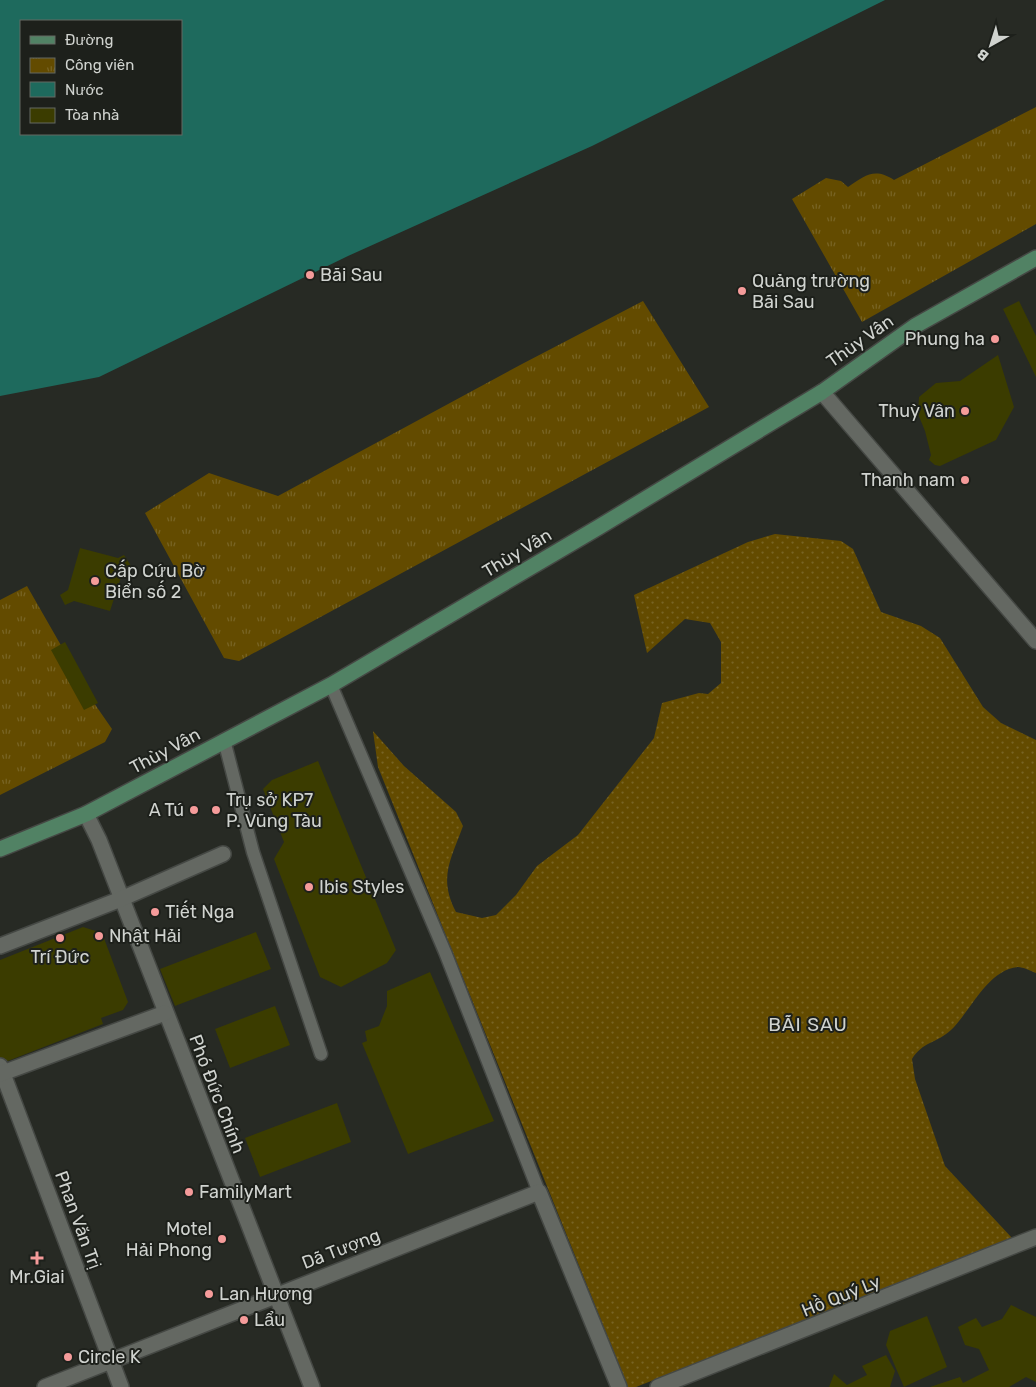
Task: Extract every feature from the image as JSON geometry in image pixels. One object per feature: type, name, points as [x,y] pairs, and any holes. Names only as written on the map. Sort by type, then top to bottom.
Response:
[{"type":"main road","name":"Thùy Vân","points":[[0,849],[86,814],[331,685],[822,392],[915,326],[1036,258]]},
{"type":"street","points":[[822,392],[1036,641]]},
{"type":"street","name":"Phó Đức Chính","points":[[86,814],[99,840],[312,1387]]},
{"type":"street","points":[[0,946],[121,899],[223,854]]},
{"type":"street","points":[[1,1071],[165,1013]]},
{"type":"street","name":"Phan Văn Trị","points":[[1,1071],[121,1387]]},
{"type":"street","points":[[539,1192],[620,1387]]},
{"type":"street","name":"Dã Tượng","points":[[45,1387],[539,1192]]},
{"type":"street","name":"Hồ Quý Ly","points":[[658,1387],[1036,1237]]},
{"type":"lane","points":[[331,685],[445,952],[539,1192]]},
{"type":"lane","points":[[224,740],[253,852],[322,1054]]},
{"type":"green space","points":[[1036,107],[1036,224],[862,322],[792,199],[826,178],[841,181],[848,187],[870,174],[881,174],[894,180]]},
{"type":"green space","points":[[643,301],[709,407],[239,661],[224,658],[145,513],[209,473],[278,496]]},
{"type":"green space","points":[[775,534],[841,541],[853,549],[881,612],[921,626],[940,638],[983,707],[1001,723],[1036,740],[1036,973],[1018,967],[997,975],[980,992],[951,1030],[920,1049],[912,1059],[915,1079],[945,1166],[1012,1238],[636,1387],[628,1387],[378,767],[373,731],[404,766],[456,812],[463,826],[451,859],[447,879],[451,900],[456,912],[482,918],[496,915],[516,895],[537,866],[578,835],[654,738],[662,703],[699,693],[708,694],[721,683],[721,642],[710,623],[685,619],[647,653],[634,595],[748,542]]},
{"type":"green space","points":[[27,586],[94,703],[112,729],[105,742],[0,795],[0,600]]},
{"type":"water","points":[[0,0],[885,0],[592,146],[348,256],[99,377],[0,396]]},
{"type":"building","points":[[1019,301],[1036,336],[1036,377],[1003,309]]},
{"type":"building","name":"Thuỳ Vân","points":[[998,355],[1014,407],[996,440],[940,466],[935,465],[929,460],[931,455],[925,431],[918,414],[919,397],[936,383],[960,381]]},
{"type":"building","name":"Cấp Cứu Bờ Biển số 2","points":[[80,548],[118,558],[124,555],[131,566],[123,571],[110,611],[74,601],[65,605],[60,595],[68,590]]},
{"type":"building","points":[[65,642],[98,703],[84,710],[51,650]]},
{"type":"building","points":[[318,761],[396,950],[387,963],[341,987],[320,977],[274,859],[284,842],[263,789],[272,780]]},
{"type":"building","points":[[83,927],[102,933],[128,1002],[123,1010],[101,1018],[103,1024],[0,1064],[0,960]]},
{"type":"building","points":[[256,932],[271,969],[175,1006],[160,969]]},
{"type":"building","points":[[430,972],[494,1121],[408,1154],[362,1043],[367,1041],[365,1031],[379,1026],[387,1006],[387,991]]},
{"type":"building","points":[[275,1006],[290,1045],[230,1068],[215,1029]]},
{"type":"building","points":[[337,1103],[351,1142],[260,1177],[245,1138]]},
{"type":"building","points":[[1011,1305],[1036,1317],[1036,1382],[1026,1377],[1009,1387],[930,1387],[960,1377],[963,1383],[989,1370],[979,1349],[965,1345],[958,1327],[976,1318],[982,1327],[1002,1319]]},
{"type":"building","points":[[927,1316],[947,1367],[904,1387],[886,1345],[890,1331]]},
{"type":"building","points":[[886,1355],[895,1371],[890,1387],[829,1387],[834,1374],[847,1385],[867,1375],[862,1366]]},
{"type":"place","name":"Bãi Sau","points":[[310,275]]},
{"type":"place","name":"Quảng trường Bãi Sau","points":[[742,291]]},
{"type":"place","name":"Phung ha","points":[[995,339]]},
{"type":"place","name":"Thuỳ Vân","points":[[965,411]]},
{"type":"place","name":"Thanh nam","points":[[965,480]]},
{"type":"place","name":"Cấp Cứu Bờ Biển số 2","points":[[95,581]]},
{"type":"place","name":"A Tú","points":[[194,810]]},
{"type":"place","name":"Trụ sở KP7 P. Vũng Tàu","points":[[216,810]]},
{"type":"place","name":"Ibis Styles","points":[[309,887]]},
{"type":"place","name":"Tiết Nga","points":[[155,912]]},
{"type":"place","name":"Nhật Hải","points":[[99,936]]},
{"type":"place","name":"Trí Đức","points":[[60,938]]},
{"type":"place","name":"FamilyMart","points":[[189,1192]]},
{"type":"place","name":"Motel Hải Phong","points":[[222,1239]]},
{"type":"place","name":"Mr.Giai","points":[[37,1258]]},
{"type":"place","name":"Lan Hương","points":[[209,1294]]},
{"type":"place","name":"Lẩu","points":[[244,1320]]},
{"type":"place","name":"Circle K","points":[[68,1357]]},
{"type":"district","name":"BÃI SAU","points":[[808,1024]]}]
